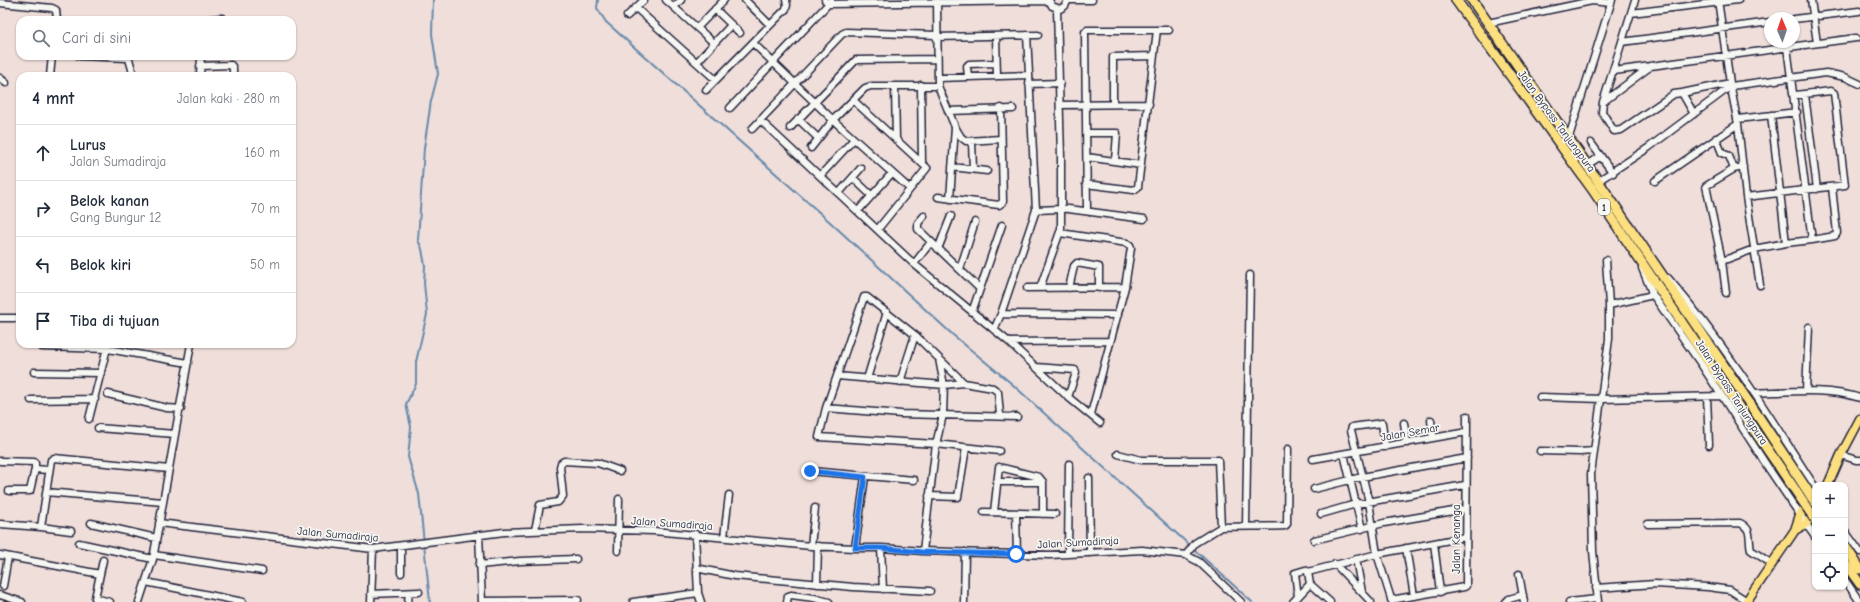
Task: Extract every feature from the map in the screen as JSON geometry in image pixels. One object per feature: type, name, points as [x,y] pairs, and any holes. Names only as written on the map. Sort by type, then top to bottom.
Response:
[{"type":"highway","name":"Jalan Bypass Tanjungpura","points":[[1456,0],[1754,410],[1812,497]]},
{"type":"highway","name":"Jalan Bypass Tanjungpura","points":[[1472,0],[1568,140],[1588,165],[1641,253],[1746,418],[1814,518]]},
{"type":"highway","points":[[1848,550],[1860,568]]},
{"type":"highway","points":[[1848,566],[1860,584]]},
{"type":"main road","points":[[1827,482],[1840,454],[1860,420]]},
{"type":"main road","points":[[1746,602],[1795,530],[1800,515],[1812,499]]},
{"type":"main road","points":[[1795,530],[1806,524],[1812,515]]},
{"type":"street","points":[[52,8],[53,0]]},
{"type":"street","points":[[627,16],[644,0]]},
{"type":"street","points":[[666,0],[714,43]]},
{"type":"street","points":[[674,7],[681,0]]},
{"type":"street","points":[[697,28],[724,0]]},
{"type":"street","points":[[745,0],[770,25]]},
{"type":"street","points":[[706,90],[753,43],[787,6],[786,0]]},
{"type":"street","points":[[730,108],[774,63],[829,1],[937,2],[1049,0],[1052,6],[1057,9],[1063,8],[1068,0],[1092,0]]},
{"type":"street","points":[[1635,0],[1614,71],[1603,102],[1603,114],[1614,131],[1617,132],[1669,96],[1682,93],[1814,74],[1833,73],[1860,84]]},
{"type":"street","points":[[1631,14],[1719,1],[1738,0]]},
{"type":"street","points":[[1811,0],[1817,43]]},
{"type":"street","points":[[1488,24],[1592,1],[1612,2],[1568,140]]},
{"type":"street","points":[[1719,1],[1726,55],[1738,121],[1746,197],[1760,285]]},
{"type":"street","points":[[937,2],[936,36],[938,86],[955,127],[963,139],[972,141],[1001,139]]},
{"type":"street","points":[[0,3],[52,8],[56,10],[57,16]]},
{"type":"street","points":[[636,8],[716,80]]},
{"type":"street","points":[[716,9],[740,33]]},
{"type":"street","points":[[1040,288],[1060,233],[1060,83],[1057,9]]},
{"type":"street","points":[[1800,18],[1859,11]]},
{"type":"street","points":[[1622,42],[1764,23]]},
{"type":"street","points":[[696,62],[731,25]]},
{"type":"street","points":[[1086,184],[1136,189],[1138,187],[1157,30]]},
{"type":"street","points":[[1087,211],[1085,31],[1169,30]]},
{"type":"street","points":[[752,129],[794,83],[842,34],[846,32],[936,36],[1038,35]]},
{"type":"street","points":[[994,330],[1001,314],[1036,210],[1027,35]]},
{"type":"street","points":[[996,36],[997,76]]},
{"type":"street","points":[[1800,45],[1856,38]]},
{"type":"street","points":[[753,43],[833,120],[910,189]]},
{"type":"street","points":[[1614,71],[1779,48]]},
{"type":"street","points":[[1787,48],[1797,112],[1812,240]]},
{"type":"street","points":[[1113,104],[1112,57],[1154,56]]},
{"type":"street","points":[[790,128],[856,60],[937,59]]},
{"type":"street","points":[[50,72],[52,60]]},
{"type":"street","points":[[129,60],[133,72]]},
{"type":"street","points":[[200,72],[201,60]]},
{"type":"street","points":[[968,77],[969,64],[996,63]]},
{"type":"street","points":[[200,66],[231,65],[233,72]]},
{"type":"street","points":[[1603,102],[1652,65]]},
{"type":"street","points":[[938,78],[1029,75]]},
{"type":"street","points":[[0,78],[6,82]]},
{"type":"street","points":[[1029,84],[1060,83]]},
{"type":"street","points":[[811,148],[833,120],[868,87],[921,85],[938,86]]},
{"type":"street","points":[[921,85],[922,163]]},
{"type":"street","points":[[1598,182],[1613,173],[1694,114],[1731,85]]},
{"type":"street","points":[[895,87],[896,140]]},
{"type":"street","points":[[1746,197],[1780,194],[1845,184],[1834,93],[1831,91],[1794,95]]},
{"type":"street","points":[[1682,93],[1694,114]]},
{"type":"street","points":[[1805,94],[1817,188]]},
{"type":"street","points":[[853,100],[926,166],[927,170],[878,230]]},
{"type":"street","points":[[1060,105],[1149,104]]},
{"type":"street","points":[[948,111],[1001,108],[1013,109]]},
{"type":"street","points":[[938,197],[999,205],[1003,202],[1001,108]]},
{"type":"street","points":[[1655,181],[1738,121],[1797,112]]},
{"type":"street","points":[[1771,115],[1786,243]]},
{"type":"street","points":[[798,119],[818,138]]},
{"type":"street","points":[[760,120],[914,264],[1009,342],[1068,397],[1091,414],[1100,423]]},
{"type":"street","points":[[950,199],[955,127]]},
{"type":"street","points":[[1086,134],[1117,133],[1115,161]]},
{"type":"street","points":[[1716,138],[1722,153],[1729,156],[1732,160],[1734,169]]},
{"type":"street","points":[[820,176],[854,139]]},
{"type":"street","points":[[972,141],[973,169]]},
{"type":"street","points":[[1591,143],[1613,173]]},
{"type":"street","points":[[1588,165],[1601,156]]},
{"type":"street","points":[[1087,157],[1141,165]]},
{"type":"street","points":[[952,167],[987,171]]},
{"type":"street","points":[[1726,293],[1722,261],[1706,189],[1709,184],[1734,169],[1742,167]]},
{"type":"street","points":[[839,194],[861,168]]},
{"type":"street","points":[[858,211],[892,173]]},
{"type":"street","points":[[853,178],[871,195]]},
{"type":"street","points":[[1722,261],[1754,249],[1835,236],[1837,233],[1832,187]]},
{"type":"street","points":[[1036,210],[1061,208],[1144,219]]},
{"type":"street","points":[[924,216],[918,223],[918,229],[980,288]]},
{"type":"street","points":[[938,249],[951,216]]},
{"type":"street","points":[[960,268],[975,222]]},
{"type":"street","points":[[972,312],[1002,225]]},
{"type":"street","points":[[1060,233],[1130,245],[1125,287],[1091,414]]},
{"type":"street","points":[[914,264],[931,242]]},
{"type":"street","name":"Jalan Bypass Tanjungpura","points":[[1641,253],[1653,295],[1703,367],[1812,532]]},
{"type":"street","name":"Jalan Bypass Tanjungpura","points":[[1641,253],[1695,309],[1754,393],[1812,482]]},
{"type":"street","points":[[1569,602],[1597,600],[1591,474],[1609,340],[1609,305],[1606,260]]},
{"type":"street","points":[[1069,288],[1074,266],[1077,263],[1099,267],[1099,288]]},
{"type":"street","points":[[1246,526],[1250,275]]},
{"type":"street","points":[[1027,288],[1125,287]]},
{"type":"street","points":[[1609,305],[1653,295]]},
{"type":"street","points":[[964,383],[915,335],[866,297],[863,298],[818,436],[820,438],[936,444],[999,451]]},
{"type":"street","points":[[867,379],[887,312]]},
{"type":"street","points":[[1001,314],[1118,315]]},
{"type":"street","points":[[0,318],[16,318]]},
{"type":"street","points":[[1806,391],[1809,327]]},
{"type":"street","points":[[900,382],[915,335]]},
{"type":"street","points":[[1009,342],[1110,341]]},
{"type":"street","points":[[89,419],[108,348]]},
{"type":"street","points":[[118,348],[188,362]]},
{"type":"street","points":[[139,602],[153,557],[181,409],[190,348]]},
{"type":"street","points":[[922,552],[936,444],[943,415],[944,385],[939,359]]},
{"type":"street","points":[[1036,367],[1075,370],[1076,373],[1068,397]]},
{"type":"street","points":[[34,372],[102,373]]},
{"type":"street","points":[[837,376],[944,385],[964,383],[995,390],[998,392],[1000,415]]},
{"type":"street","points":[[1754,393],[1806,391],[1843,394],[1860,398]]},
{"type":"street","points":[[108,394],[167,408],[181,409]]},
{"type":"street","points":[[1540,397],[1602,399],[1721,396]]},
{"type":"street","points":[[1707,397],[1709,445]]},
{"type":"street","points":[[31,400],[95,398]]},
{"type":"street","points":[[826,408],[943,415],[1017,416]]},
{"type":"street","name":"Jalan Kenanga","points":[[1391,601],[1466,586],[1465,485],[1467,458],[1467,416]]},
{"type":"street","points":[[1431,420],[1433,438]]},
{"type":"street","points":[[1385,447],[1382,424],[1353,426],[1351,430],[1369,502],[1377,554],[1391,601]]},
{"type":"street","points":[[1404,424],[1407,443]]},
{"type":"street","points":[[98,428],[176,434]]},
{"type":"street","name":"Jalan Semar","points":[[1313,459],[1467,432]]},
{"type":"street","points":[[929,496],[958,497],[966,448]]},
{"type":"street","points":[[1241,602],[1199,562],[1187,553],[1195,543],[1222,527],[1285,526],[1287,524],[1288,450]]},
{"type":"street","points":[[1540,451],[1593,451]]},
{"type":"street","points":[[1118,454],[1141,460],[1218,460],[1222,527]]},
{"type":"street","points":[[1344,454],[1362,528]]},
{"type":"street","points":[[1840,454],[1860,460]]},
{"type":"street","points":[[41,527],[48,470],[51,460],[54,458],[169,469]]},
{"type":"street","points":[[1314,489],[1362,477],[1467,458]]},
{"type":"street","points":[[0,461],[35,463],[30,491],[9,491]]},
{"type":"street","points":[[535,530],[540,505],[558,502],[563,496],[560,467],[561,463],[564,461],[598,463],[620,471]]},
{"type":"street","points":[[1068,554],[1069,464]]},
{"type":"street","points":[[994,512],[996,482],[999,467],[1036,475],[1043,482],[1043,514]]},
{"type":"street","points":[[35,469],[48,470]]},
{"type":"street","points":[[810,471],[865,477],[914,480]]},
{"type":"street","points":[[855,548],[865,477]]},
{"type":"street","points":[[1089,478],[1090,553]]},
{"type":"street","points":[[996,482],[1043,482]]},
{"type":"street","points":[[1321,514],[1356,504],[1465,485]]},
{"type":"street","points":[[46,492],[163,502]]},
{"type":"street","points":[[724,537],[729,495]]},
{"type":"street","points":[[618,551],[619,499]]},
{"type":"street","points":[[811,546],[815,508]]},
{"type":"street","points":[[1314,540],[1362,528],[1465,509]]},
{"type":"street","points":[[984,512],[1055,514]]},
{"type":"street","points":[[1016,513],[1016,554]]},
{"type":"street","points":[[91,523],[156,538]]},
{"type":"street","name":"Jalan Sumadiraja","points":[[159,523],[373,548],[401,546],[479,535],[535,530],[618,529],[695,534],[811,546],[881,548],[922,552],[1068,554],[1142,550],[1187,553]]},
{"type":"street","points":[[1648,524],[1740,523],[1748,528],[1751,550],[1772,564]]},
{"type":"street","points":[[0,524],[71,531]]},
{"type":"street","points":[[695,534],[698,593],[701,602]]},
{"type":"street","points":[[479,535],[479,566],[482,602],[578,600]]},
{"type":"street","points":[[1848,535],[1860,552]]},
{"type":"street","points":[[1298,597],[1295,573],[1305,570],[1308,572],[1377,554],[1465,537]]},
{"type":"street","points":[[79,543],[153,557],[262,571]]},
{"type":"street","points":[[1434,543],[1440,592]]},
{"type":"street","points":[[401,546],[401,573]]},
{"type":"street","points":[[817,584],[818,546]]},
{"type":"street","points":[[371,602],[373,548]]},
{"type":"street","points":[[881,548],[883,589]]},
{"type":"street","points":[[1406,548],[1414,596]]},
{"type":"street","points":[[964,602],[965,552]]},
{"type":"street","points":[[0,555],[100,574]]},
{"type":"street","points":[[3,586],[8,557]]},
{"type":"street","points":[[479,566],[520,561],[576,559]]},
{"type":"street","points":[[1356,559],[1362,592]]},
{"type":"street","points":[[103,560],[95,598],[110,602]]},
{"type":"street","points":[[1335,564],[1371,602]]},
{"type":"street","points":[[696,568],[735,576],[817,584],[930,591]]},
{"type":"street","points":[[1308,572],[1310,584],[1330,602]]},
{"type":"street","points":[[1506,602],[1509,598],[1524,599],[1519,574]]},
{"type":"street","points":[[146,582],[243,602]]},
{"type":"street","points":[[1293,602],[1310,584]]},
{"type":"street","points":[[1596,588],[1655,584],[1708,587],[1730,590],[1746,602]]},
{"type":"street","points":[[1848,584],[1860,602]]},
{"type":"street","points":[[371,594],[419,592]]},
{"type":"street","points":[[408,602],[409,593]]},
{"type":"street","points":[[633,602],[669,599],[698,593]]},
{"type":"street","points":[[0,595],[22,602]]},
{"type":"street","points":[[787,602],[788,596],[791,595],[829,602]]},
{"type":"waterway","points":[[430,602],[419,494],[408,457],[411,427],[406,404],[416,384],[416,362],[427,314],[424,283],[425,266],[422,249],[418,240],[424,148],[431,101],[438,74],[432,34],[433,0]]},
{"type":"waterway","points":[[598,0],[597,8],[606,22],[830,222],[953,335],[1012,384],[1252,602]]},
{"type":"route","points":[[810,471],[865,477],[855,548],[881,548],[922,552],[1016,554]]}]
